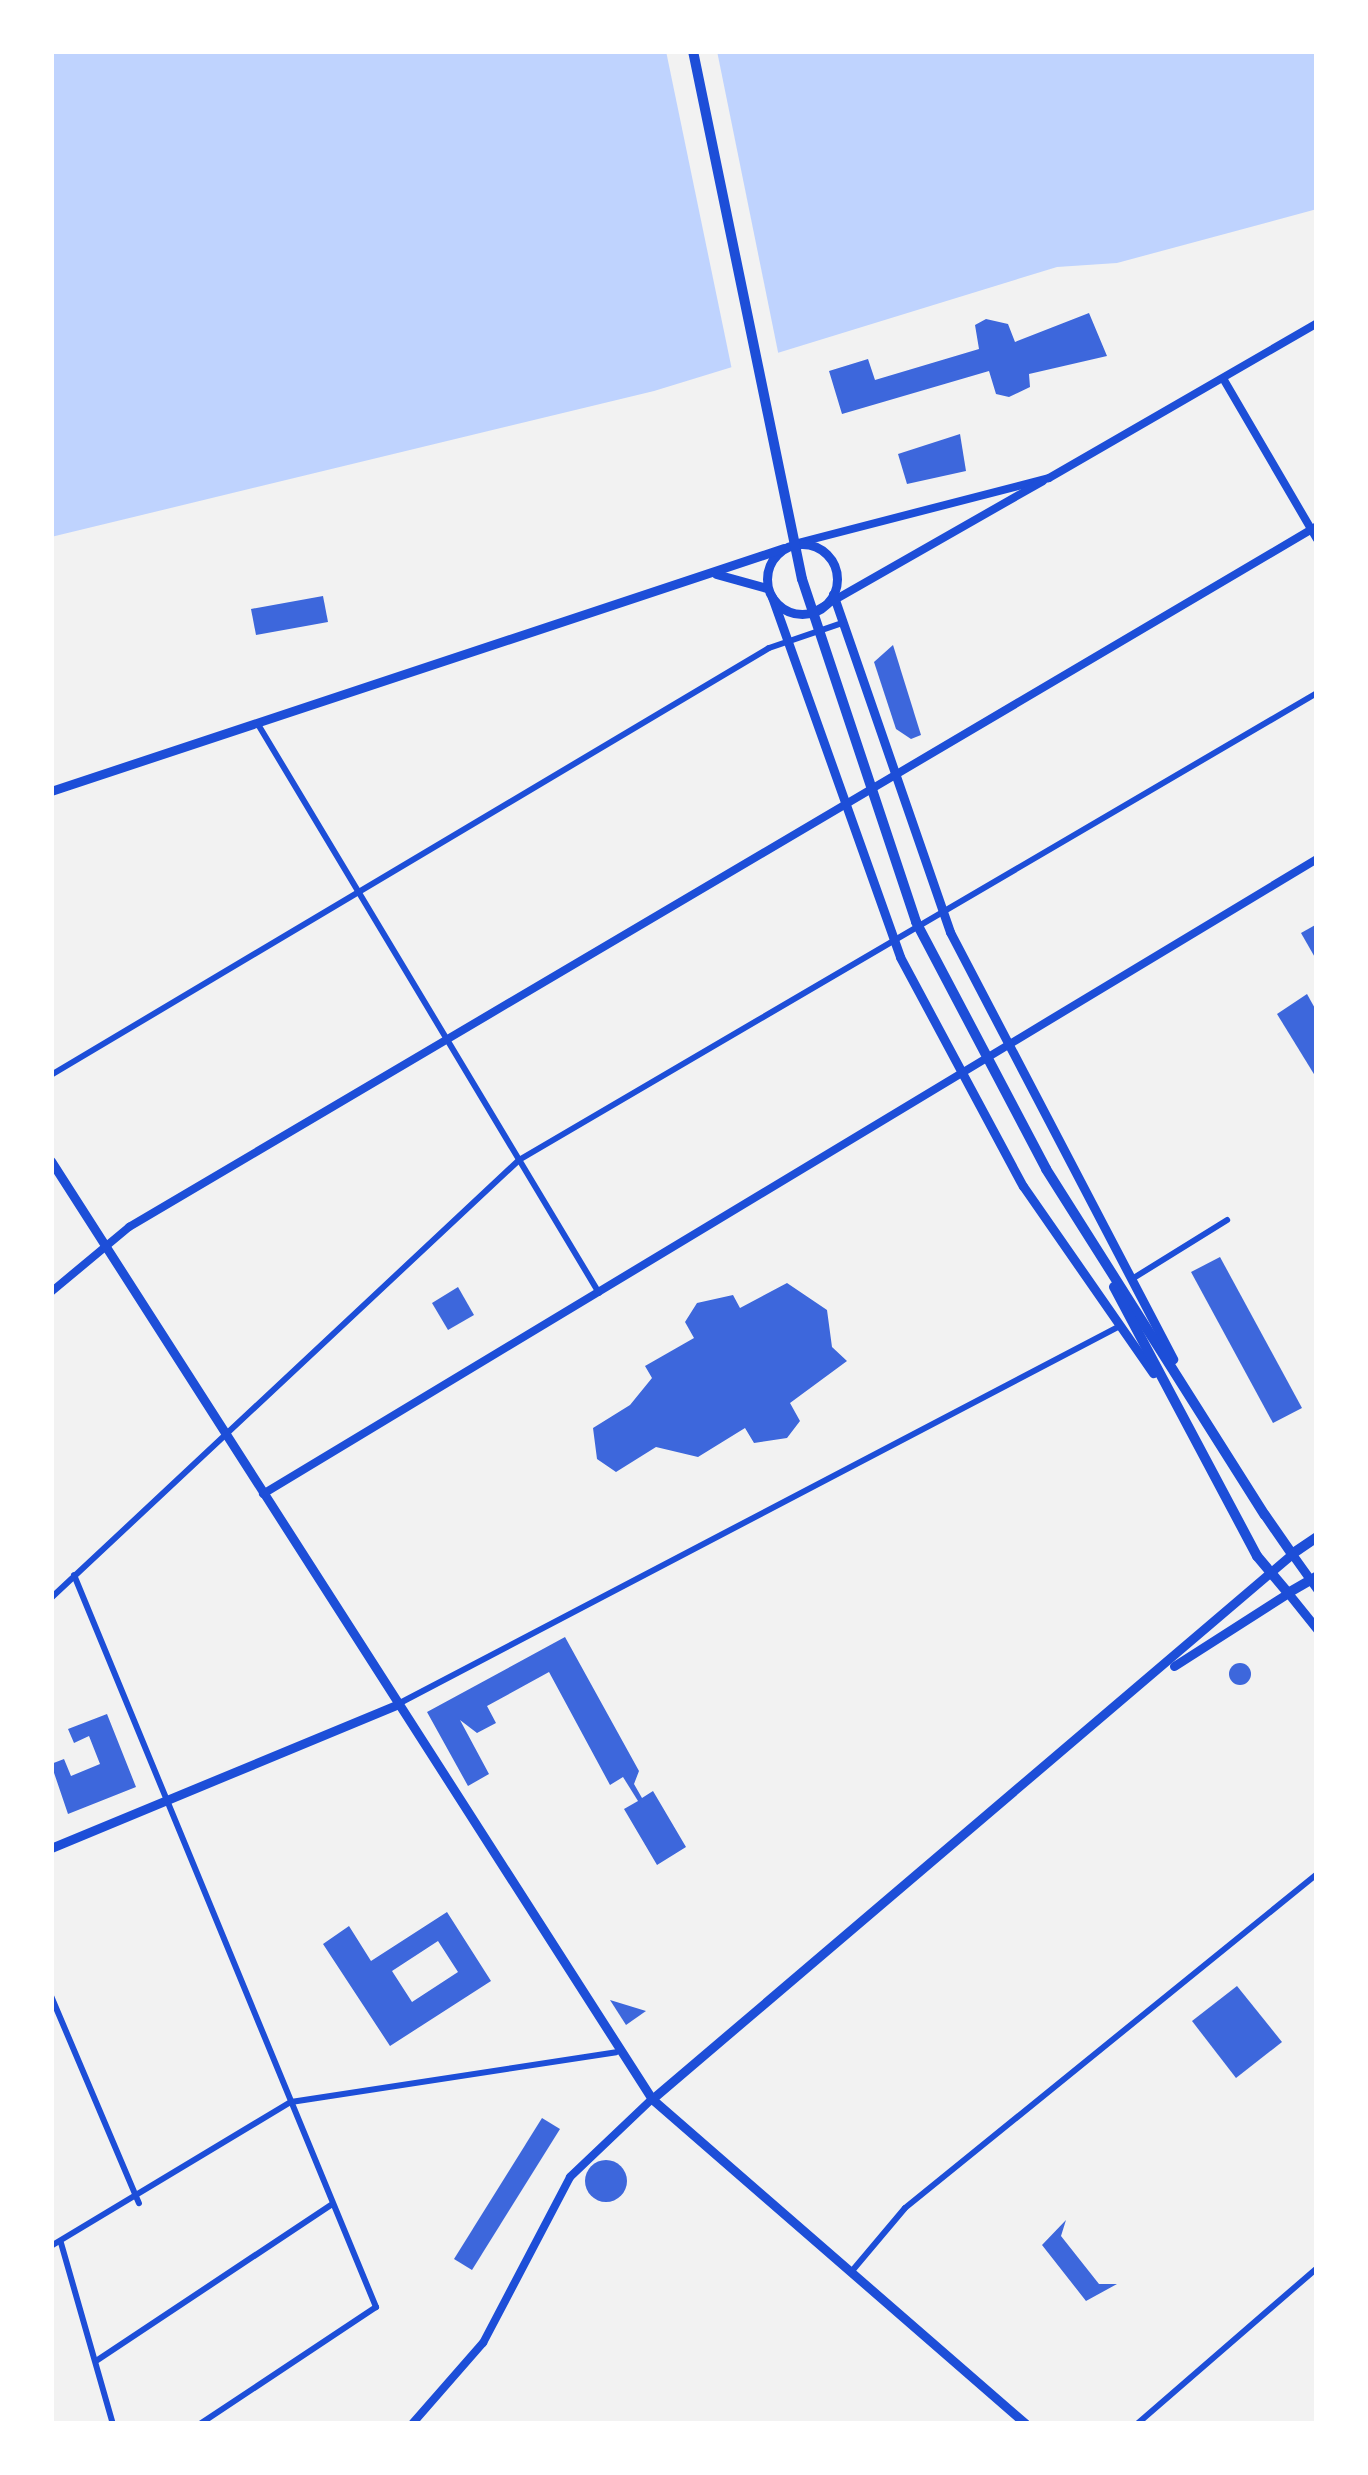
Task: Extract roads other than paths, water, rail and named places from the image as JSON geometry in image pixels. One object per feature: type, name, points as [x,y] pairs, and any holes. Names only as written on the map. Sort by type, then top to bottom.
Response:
[{"type":"highway","points":[[693,51],[802,579],[854,756],[956,1007],[1103,1262],[1153,1373],[1269,1571],[1288,1593],[1315,1582]]},
{"type":"highway","points":[[1103,1262],[1173,1359],[1292,1554],[1317,1538]]},
{"type":"main road","points":[[789,546],[770,593],[840,808],[893,940],[962,1076],[1118,1327],[1153,1373]]},
{"type":"main road","points":[[51,791],[260,726],[789,546],[832,561],[842,622],[891,778],[942,912],[1173,1359]]},
{"type":"main road","points":[[699,577],[748,575],[794,613],[817,610],[835,598]]},
{"type":"main road","points":[[51,1161],[616,2052],[652,2098],[1026,2424]]},
{"type":"main road","points":[[652,2098],[1155,1679],[1269,1571],[1292,1554],[1315,1582]]},
{"type":"main road","points":[[1155,1679],[1288,1593],[1317,1629]]},
{"type":"main road","points":[[51,1848],[398,1704]]},
{"type":"street","points":[[835,598],[1317,323]]},
{"type":"street","points":[[1224,380],[1317,539]]},
{"type":"street","points":[[789,546],[1049,478]]},
{"type":"street","points":[[51,1292],[105,1243],[1314,528]]},
{"type":"street","points":[[51,1075],[785,641],[842,622]]},
{"type":"street","points":[[51,1598],[519,1160],[1317,693]]},
{"type":"street","points":[[260,726],[599,1293]]},
{"type":"street","points":[[263,1494],[1317,859]]},
{"type":"street","points":[[1132,1279],[1227,1220]]},
{"type":"street","points":[[398,1704],[1118,1327]]},
{"type":"street","points":[[74,1575],[376,2306],[200,2424]]},
{"type":"street","points":[[852,2271],[905,2208],[1317,1874]]},
{"type":"street","points":[[51,1996],[139,2203]]},
{"type":"street","points":[[51,2246],[139,2203],[291,2102],[616,2052]]},
{"type":"street","points":[[412,2424],[483,2343],[570,2177],[652,2098]]},
{"type":"street","points":[[96,2362],[332,2205]]},
{"type":"street","points":[[61,2243],[113,2424]]},
{"type":"street","points":[[1137,2424],[1317,2269]]},
{"type":"water","points":[[51,51],[1317,51],[1317,209],[1117,263],[1057,267],[654,391],[51,537]]}]
